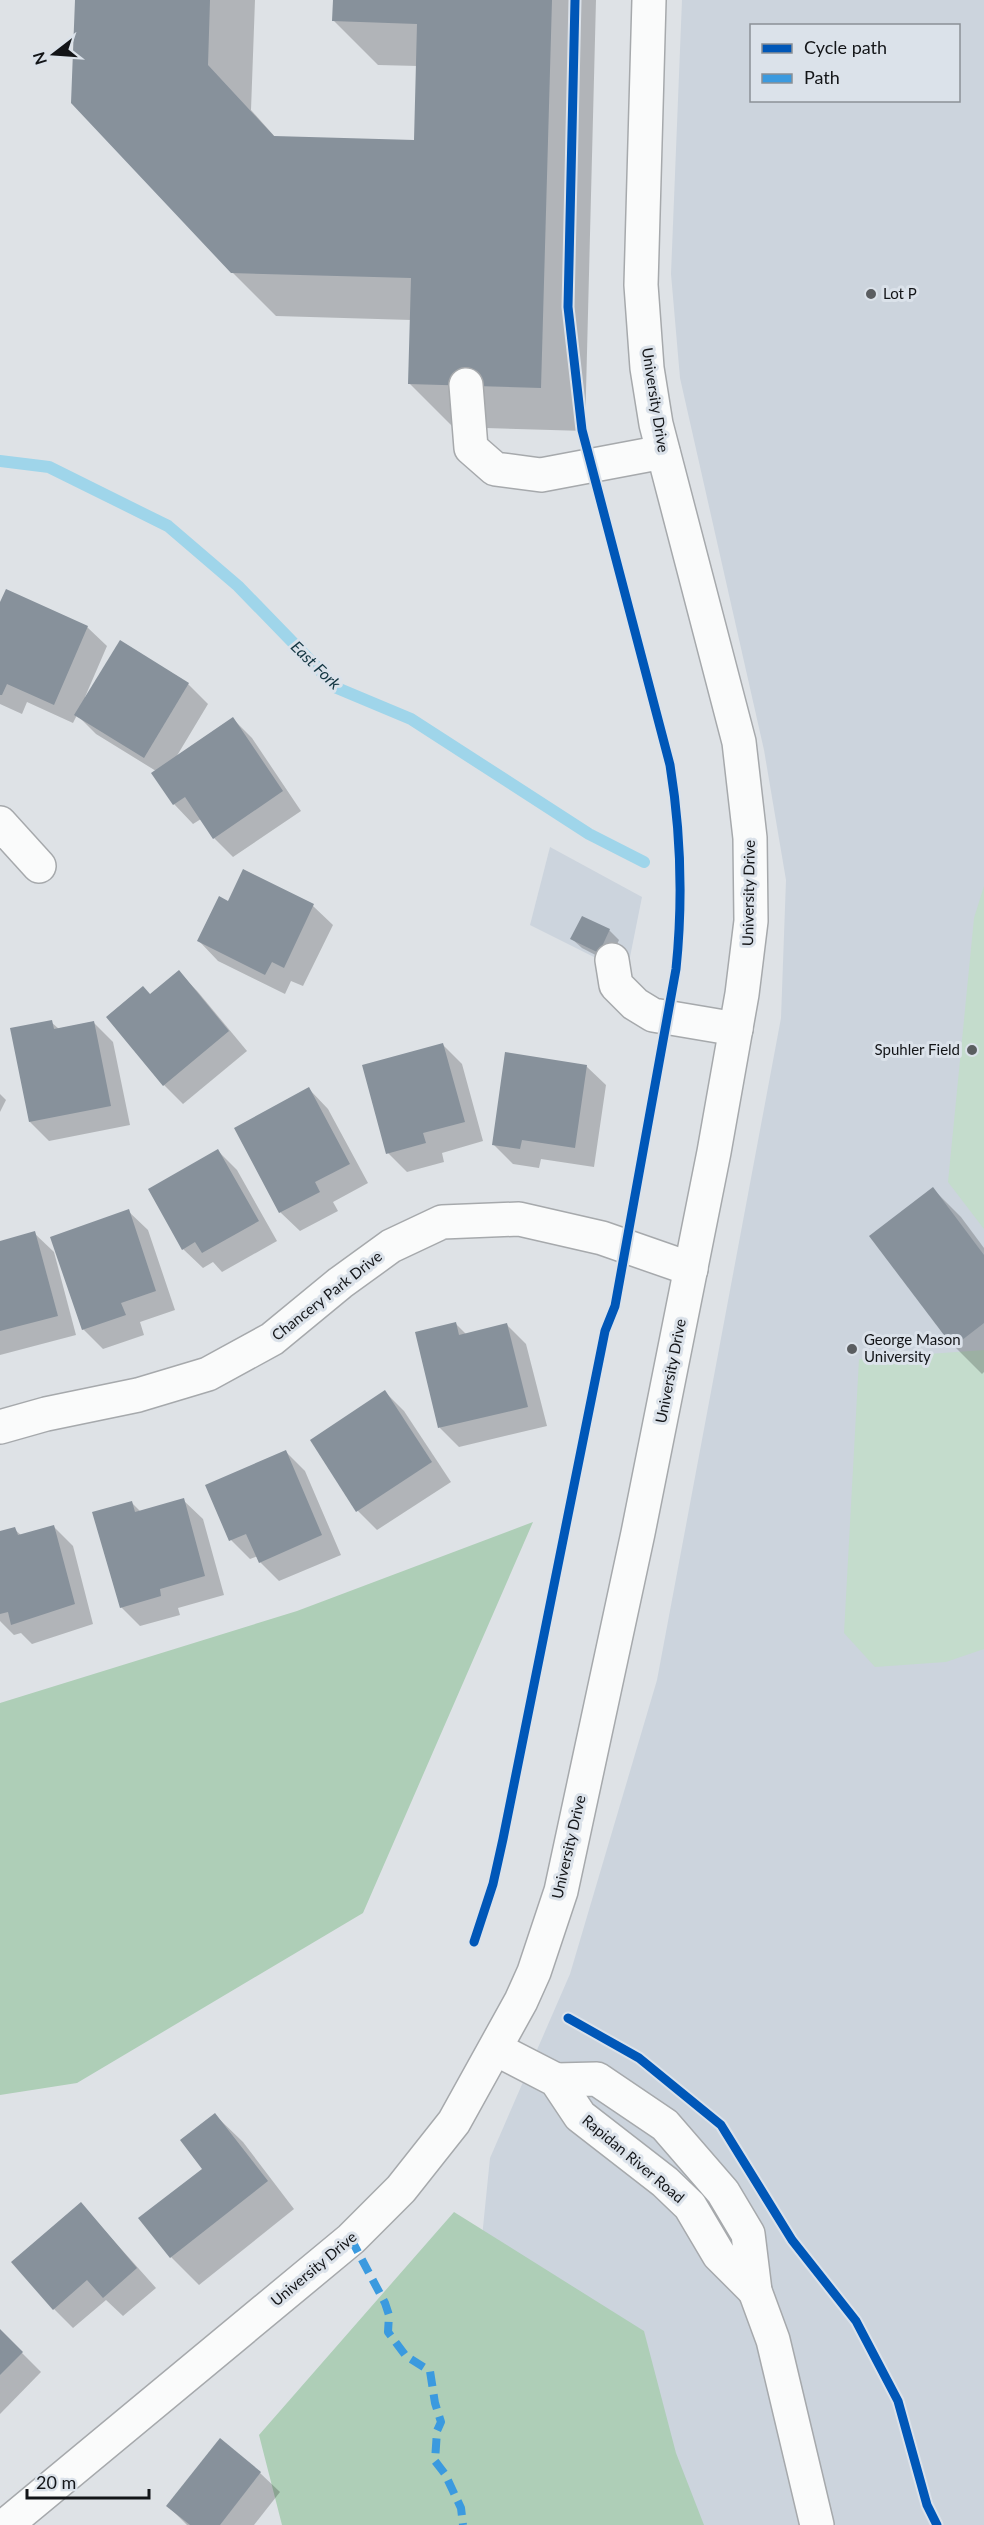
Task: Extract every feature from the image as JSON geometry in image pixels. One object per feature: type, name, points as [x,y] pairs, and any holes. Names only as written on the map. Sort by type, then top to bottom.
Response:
[{"type":"street","name":"University Drive","points":[[6,2525],[351,2240],[401,2189],[454,2122],[496,2049],[534,1972],[561,1891],[638,1533],[691,1269],[736,1029],[751,921],[750,838],[739,742],[656,424],[647,368],[641,285],[649,0]]},
{"type":"street","points":[[466,385],[471,448],[495,470],[541,476],[663,452]]},
{"type":"street","points":[[0,823],[39,866]]},
{"type":"street","points":[[612,960],[616,985],[635,1004],[653,1015],[736,1029]]},
{"type":"street","name":"Chancery Park Drive","points":[[0,1427],[46,1414],[138,1395],[208,1374],[272,1339],[340,1283],[391,1246],[442,1222],[519,1219],[602,1238],[691,1269]]},
{"type":"street","name":"Rapidan River Road","points":[[496,2049],[556,2080],[597,2079],[665,2125],[723,2192],[748,2234],[755,2291],[773,2340],[817,2525]]},
{"type":"street","name":"Rapidan River Road","points":[[556,2080],[580,2116],[665,2182],[690,2206],[719,2255],[755,2291]]},
{"type":"shaded area","name":"George Mason University","points":[[682,0],[984,0],[984,2525],[453,2525],[490,2158],[570,1974],[657,1680],[781,1018],[786,880],[764,750],[680,378],[671,274]]},
{"type":"shaded area","points":[[550,847],[642,897],[629,962],[600,960],[530,925]]},
{"type":"green space","name":"Spuhler Field","points":[[984,886],[984,1229],[948,1182],[974,918]]},
{"type":"green space","points":[[984,1350],[984,1649],[946,1662],[875,1667],[844,1633],[859,1359]]},
{"type":"green space","points":[[533,1522],[363,1913],[77,2083],[0,2095],[0,1703],[297,1611]]},
{"type":"green space","points":[[454,2212],[644,2331],[676,2453],[704,2525],[282,2525],[259,2435]]},
{"type":"building","points":[[75,0],[210,0],[208,65],[274,136],[414,140],[417,24],[332,21],[333,0],[552,0],[541,388],[408,384],[411,278],[231,273],[71,103]]},
{"type":"building","points":[[6,589],[88,626],[54,705],[7,684],[0,695],[0,602]]},
{"type":"building","points":[[120,640],[189,683],[144,758],[74,715]]},
{"type":"building","points":[[233,717],[283,791],[213,839],[185,797],[173,805],[151,773]]},
{"type":"building","points":[[243,869],[314,904],[284,968],[272,962],[265,975],[197,941],[219,896],[228,901]]},
{"type":"building","points":[[582,916],[610,929],[599,953],[570,939]]},
{"type":"building","points":[[179,970],[229,1031],[163,1086],[106,1017],[143,986],[150,994]]},
{"type":"building","points":[[52,1020],[54,1029],[94,1021],[111,1106],[29,1122],[10,1028]]},
{"type":"building","points":[[443,1043],[465,1122],[423,1133],[426,1143],[386,1154],[362,1065]]},
{"type":"building","points":[[505,1052],[587,1065],[575,1148],[522,1140],[520,1149],[492,1145]]},
{"type":"building","points":[[309,1087],[350,1164],[315,1182],[320,1192],[279,1213],[234,1128]]},
{"type":"building","points":[[218,1149],[259,1221],[202,1253],[195,1242],[182,1250],[148,1189]]},
{"type":"building","points":[[933,1187],[984,1255],[984,1323],[953,1347],[869,1236]]},
{"type":"building","points":[[129,1209],[156,1291],[121,1303],[126,1315],[82,1330],[50,1237]]},
{"type":"building","points":[[35,1231],[58,1316],[0,1331],[0,1241]]},
{"type":"building","points":[[456,1322],[459,1335],[507,1323],[528,1407],[438,1428],[415,1332]]},
{"type":"building","points":[[385,1390],[432,1462],[356,1512],[310,1440]]},
{"type":"building","points":[[286,1450],[322,1535],[259,1563],[246,1534],[229,1541],[205,1485]]},
{"type":"building","points":[[184,1498],[205,1576],[160,1589],[161,1596],[120,1608],[92,1512],[132,1501],[135,1512]]},
{"type":"building","points":[[54,1525],[75,1604],[11,1625],[8,1612],[0,1614],[0,1531],[15,1527],[18,1535]]},
{"type":"building","points":[[215,2113],[268,2181],[170,2258],[138,2218],[202,2169],[180,2140]]},
{"type":"building","points":[[81,2202],[137,2268],[103,2298],[87,2280],[53,2310],[11,2262]]},
{"type":"building","points":[[0,2329],[23,2352],[0,2375]]},
{"type":"building","points":[[220,2438],[261,2472],[220,2525],[190,2525],[166,2506]]},
{"type":"waterway","name":"East Fork","points":[[0,461],[49,467],[168,526],[238,586],[337,688],[411,719],[589,834],[644,862]]},
{"type":"marked path","points":[[351,2239],[385,2303],[389,2315],[388,2332],[406,2356],[430,2371],[435,2403],[441,2422],[437,2431],[435,2461],[445,2474],[461,2508],[463,2525]]},
{"type":"cycle path","points":[[474,1942],[493,1884],[503,1839],[605,1331],[615,1306],[676,969],[680,918],[679,842],[670,765],[582,430],[568,307],[575,0]]},
{"type":"cycle path","points":[[568,2018],[639,2058],[721,2125],[792,2240],[856,2321],[898,2401],[927,2505],[937,2525]]},
{"type":"place","name":"Lot P","points":[[871,294]]},
{"type":"place","name":"Spuhler Field","points":[[972,1050]]},
{"type":"place","name":"George Mason University","points":[[852,1349]]}]
